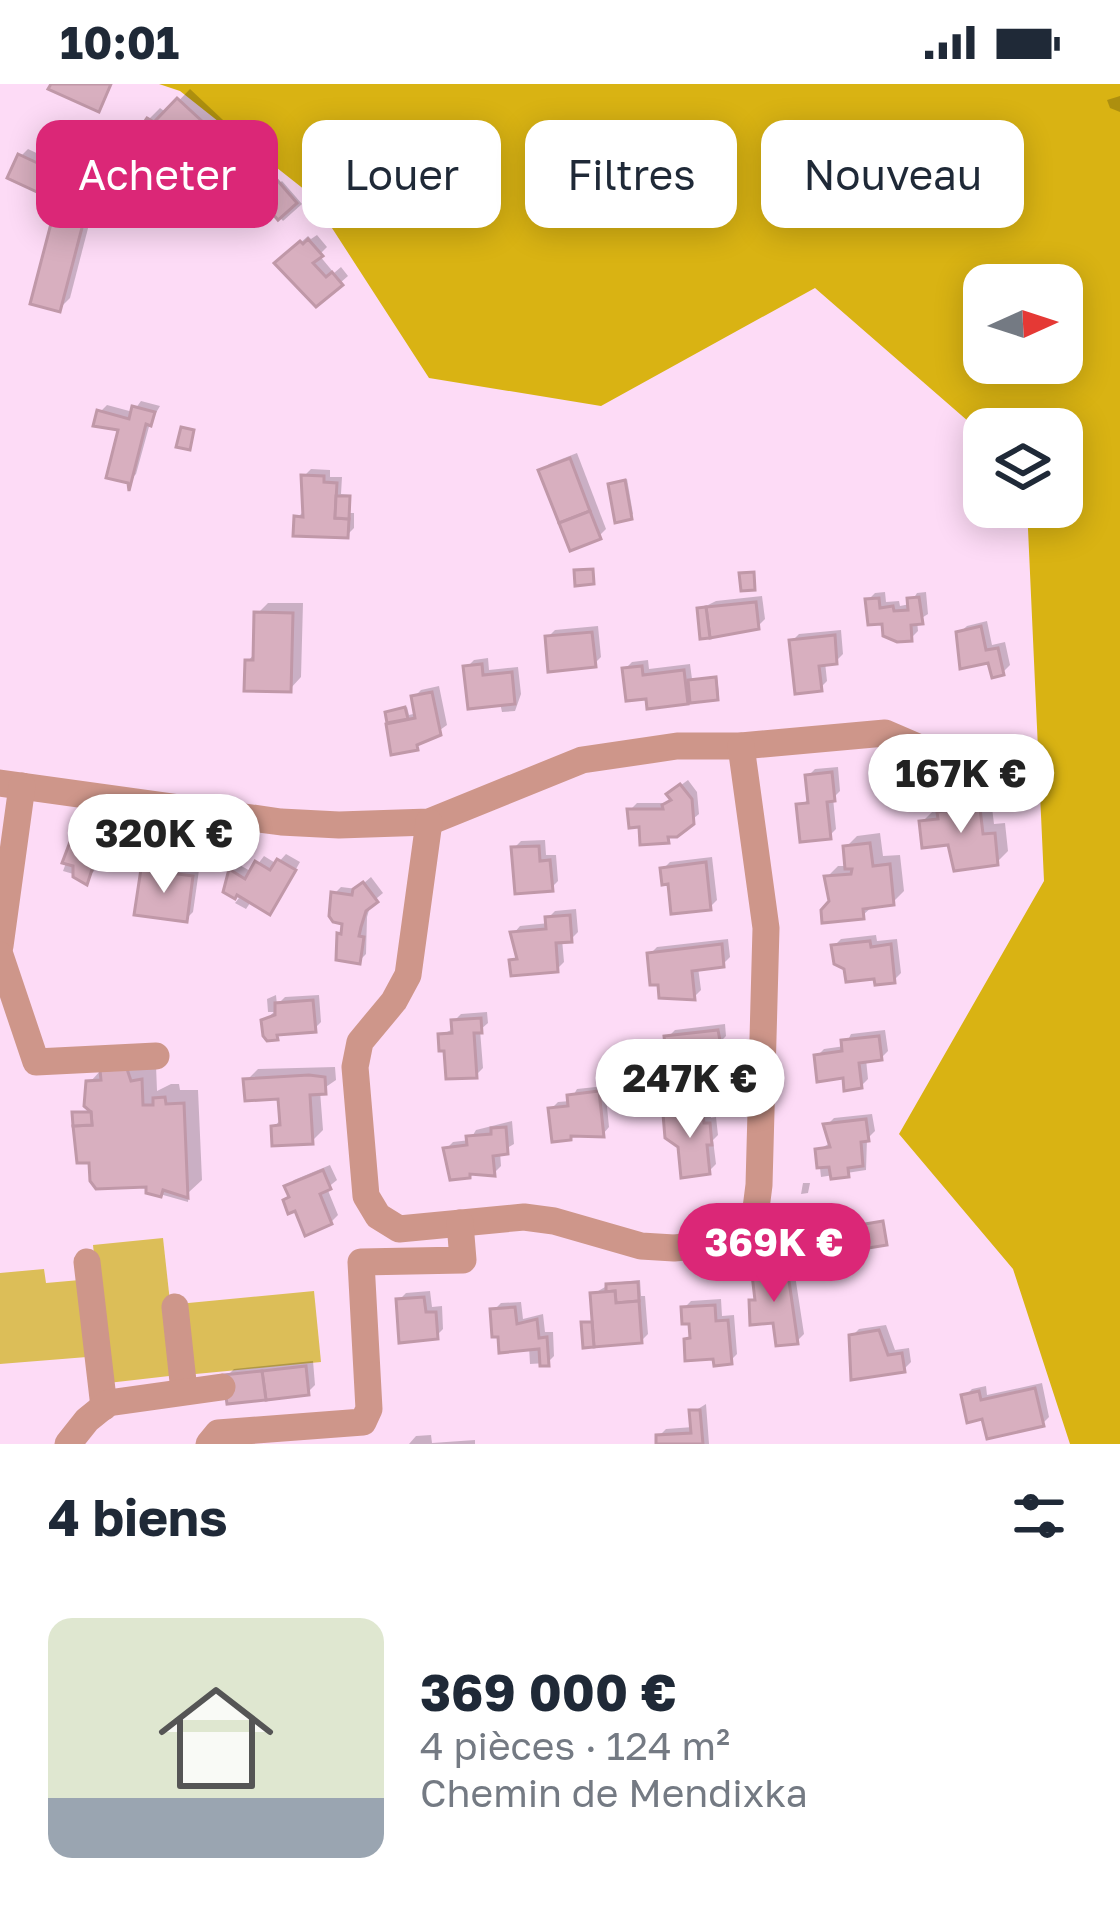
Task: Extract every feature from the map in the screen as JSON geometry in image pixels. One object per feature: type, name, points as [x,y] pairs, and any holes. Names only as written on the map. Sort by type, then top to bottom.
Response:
[{"type":"street","points":[[0,946],[11,784],[281,822],[429,822],[582,760],[677,746],[741,746],[885,733],[929,752]]},
{"type":"street","points":[[429,822],[408,975],[394,1001],[360,1042],[355,1067],[366,1196],[378,1216],[399,1229],[524,1217],[641,1246],[728,1243],[754,1224],[759,1186],[766,928],[741,746]]},
{"type":"street","points":[[0,956],[37,1062],[156,1056]]},
{"type":"street","points":[[209,1444],[218,1433],[363,1422],[369,1408],[362,1262],[463,1260],[460,1223]]},
{"type":"street","points":[[87,1262],[104,1407]]},
{"type":"street","points":[[175,1307],[184,1390]]},
{"type":"street","points":[[68,1444],[104,1407],[222,1387]]},
{"type":"shaded area","points":[[159,84],[1120,84],[1120,1444],[1070,1444],[1013,1269],[899,1134],[1044,881],[1028,528],[1083,528],[1083,408],[963,408],[963,417],[815,288],[601,406],[429,378],[332,228],[501,228],[501,120],[302,120],[302,188],[278,169],[278,120],[217,120],[180,91]]},
{"type":"shaded area","points":[[163,1238],[178,1375],[108,1383],[93,1245]]},
{"type":"shaded area","points":[[44,1269],[46,1283],[80,1280],[87,1357],[0,1364],[0,1273]]},
{"type":"shaded area","points":[[314,1291],[321,1362],[185,1375],[178,1304]]},
{"type":"building","points":[[51,84],[111,84],[99,112],[48,89]]},
{"type":"building","points":[[177,98],[201,120],[156,120]]},
{"type":"building","points":[[18,154],[36,162],[36,191],[7,178]]},
{"type":"building","points":[[278,181],[297,203],[278,220]]},
{"type":"building","points":[[50,228],[82,228],[60,312],[30,304]]},
{"type":"building","points":[[308,239],[323,256],[313,263],[326,277],[332,272],[343,285],[316,307],[274,263]]},
{"type":"building","points":[[132,406],[155,412],[151,426],[146,424],[129,491],[128,483],[106,478],[118,430],[93,426],[97,410],[129,419]]},
{"type":"building","points":[[181,427],[194,430],[190,450],[176,447]]},
{"type":"building","points":[[570,458],[590,511],[559,523],[538,470]]},
{"type":"building","points":[[301,475],[324,476],[324,482],[337,483],[335,518],[349,519],[348,538],[293,536],[294,516],[303,517]]},
{"type":"building","points":[[625,480],[632,519],[615,523],[608,484]]},
{"type":"building","points":[[336,496],[350,496],[349,519],[335,518]]},
{"type":"building","points":[[590,511],[601,539],[570,551],[559,523]]},
{"type":"building","points":[[593,569],[594,584],[575,586],[574,570]]},
{"type":"building","points":[[754,572],[755,590],[741,591],[739,573]]},
{"type":"building","points":[[919,597],[923,624],[911,625],[912,641],[897,642],[883,636],[882,624],[868,625],[865,599],[879,598],[880,608],[893,606],[894,611],[908,610],[907,598]]},
{"type":"building","points":[[756,602],[759,629],[710,638],[706,607]]},
{"type":"building","points":[[706,607],[710,638],[700,639],[697,608]]},
{"type":"building","points":[[254,612],[293,613],[291,692],[244,691],[245,660],[253,660]]},
{"type":"building","points":[[981,626],[986,650],[998,648],[1004,675],[992,678],[988,663],[960,669],[956,632]]},
{"type":"building","points":[[592,632],[596,667],[548,672],[545,636]]},
{"type":"building","points":[[835,635],[837,664],[819,666],[822,691],[795,694],[789,640]]},
{"type":"building","points":[[482,664],[483,675],[512,672],[515,704],[468,709],[463,666]]},
{"type":"building","points":[[642,666],[643,675],[684,670],[688,704],[647,709],[646,699],[626,701],[622,668]]},
{"type":"building","points":[[716,677],[718,700],[690,703],[688,680]]},
{"type":"building","points":[[432,692],[441,735],[417,745],[418,750],[391,755],[386,724],[415,718],[411,696]]},
{"type":"building","points":[[405,707],[408,719],[387,723],[385,712]]},
{"type":"building","points":[[832,772],[835,801],[827,802],[831,839],[800,842],[796,804],[808,803],[805,775]]},
{"type":"building","points":[[680,784],[692,799],[694,824],[677,837],[668,837],[669,843],[640,845],[639,827],[629,828],[627,809],[663,809],[671,800],[666,794]]},
{"type":"building","points":[[979,800],[983,834],[995,833],[998,865],[954,871],[948,845],[922,848],[919,821],[938,819],[937,812],[952,810],[951,804]]},
{"type":"building","points":[[76,826],[114,838],[109,855],[98,851],[87,885],[73,877],[73,866],[62,863]]},
{"type":"building","points":[[870,843],[873,866],[890,864],[894,905],[863,909],[864,919],[822,923],[821,910],[829,901],[824,876],[851,874],[852,869],[845,869],[843,846]]},
{"type":"building","points":[[539,846],[540,861],[550,860],[553,891],[515,894],[511,847]]},
{"type":"building","points":[[277,859],[296,870],[270,915],[223,892],[229,869],[245,879],[255,861],[270,870]]},
{"type":"building","points":[[706,862],[711,910],[671,914],[668,884],[662,885],[660,868]]},
{"type":"building","points":[[141,869],[193,876],[187,922],[134,915]]},
{"type":"building","points":[[363,882],[378,902],[366,911],[361,927],[360,964],[336,960],[342,924],[329,916],[331,892],[352,895]]},
{"type":"building","points":[[570,915],[572,942],[556,943],[558,972],[511,976],[509,960],[517,959],[510,932],[546,929],[545,917]]},
{"type":"building","points":[[870,941],[871,947],[891,944],[895,983],[846,982],[844,969],[834,964],[831,945]]},
{"type":"building","points":[[722,944],[724,967],[692,971],[695,1000],[659,998],[658,985],[650,985],[647,953]]},
{"type":"building","points":[[313,1000],[316,1032],[277,1035],[278,1040],[267,1041],[261,1020],[275,1015],[275,1003]]},
{"type":"building","points":[[481,1018],[482,1033],[474,1033],[477,1078],[446,1079],[438,1034],[452,1033],[451,1020]]},
{"type":"building","points":[[718,1030],[721,1046],[701,1048],[710,1091],[693,1092],[693,1061],[667,1064],[664,1036]]},
{"type":"building","points":[[879,1036],[882,1060],[859,1063],[862,1088],[844,1091],[843,1078],[817,1082],[814,1055],[842,1051],[841,1040]]},
{"type":"building","points":[[127,1069],[131,1081],[142,1079],[143,1105],[165,1097],[166,1104],[184,1103],[188,1198],[163,1190],[161,1197],[146,1193],[146,1187],[96,1189],[90,1181],[89,1163],[77,1163],[73,1126],[92,1125],[91,1112],[84,1106],[86,1081],[101,1080],[100,1070]]},
{"type":"building","points":[[325,1077],[326,1094],[310,1095],[313,1144],[272,1146],[271,1126],[280,1125],[278,1099],[245,1101],[243,1079]]},
{"type":"building","points":[[599,1091],[604,1137],[571,1136],[571,1140],[552,1142],[548,1108],[568,1106],[567,1095]]},
{"type":"building","points":[[702,1109],[704,1123],[710,1123],[710,1174],[681,1178],[678,1147],[665,1138],[663,1114]]},
{"type":"building","points":[[72,1112],[91,1112],[92,1125],[73,1126]]},
{"type":"building","points":[[866,1119],[869,1141],[861,1142],[863,1166],[848,1168],[849,1177],[831,1179],[829,1167],[817,1168],[815,1149],[830,1147],[823,1124]]},
{"type":"building","points":[[506,1127],[508,1154],[493,1156],[495,1176],[470,1174],[470,1178],[450,1180],[443,1148],[467,1145],[466,1136]]},
{"type":"building","points":[[323,1170],[331,1189],[320,1194],[332,1224],[305,1236],[295,1211],[288,1214],[284,1186]]},
{"type":"building","points":[[883,1221],[887,1245],[862,1249],[859,1225]]},
{"type":"building","points":[[787,1267],[798,1344],[776,1346],[773,1323],[750,1325],[749,1300],[755,1300],[752,1275]]},
{"type":"building","points":[[638,1282],[639,1301],[616,1303],[615,1291],[606,1292],[606,1284]]},
{"type":"building","points":[[615,1291],[616,1303],[639,1301],[642,1343],[594,1347],[590,1293]]},
{"type":"building","points":[[424,1297],[426,1312],[436,1312],[438,1339],[399,1343],[396,1299]]},
{"type":"building","points":[[715,1305],[716,1321],[728,1320],[732,1364],[714,1366],[713,1359],[685,1361],[689,1324],[682,1324],[681,1307]]},
{"type":"building","points":[[515,1307],[517,1324],[537,1319],[539,1338],[547,1337],[549,1366],[540,1366],[539,1349],[499,1353],[498,1337],[492,1337],[490,1309]]},
{"type":"building","points":[[581,1322],[592,1322],[594,1347],[583,1348]]},
{"type":"building","points":[[879,1330],[888,1355],[902,1353],[905,1372],[851,1380],[849,1335]]},
{"type":"building","points":[[306,1366],[309,1395],[266,1400],[262,1371]]},
{"type":"building","points":[[262,1371],[266,1400],[227,1404],[223,1375]]},
{"type":"building","points":[[1035,1388],[1044,1426],[987,1439],[982,1419],[967,1423],[961,1395],[979,1391],[981,1400]]},
{"type":"building","points":[[689,1410],[700,1410],[703,1444],[656,1444],[656,1435],[691,1433]]}]
